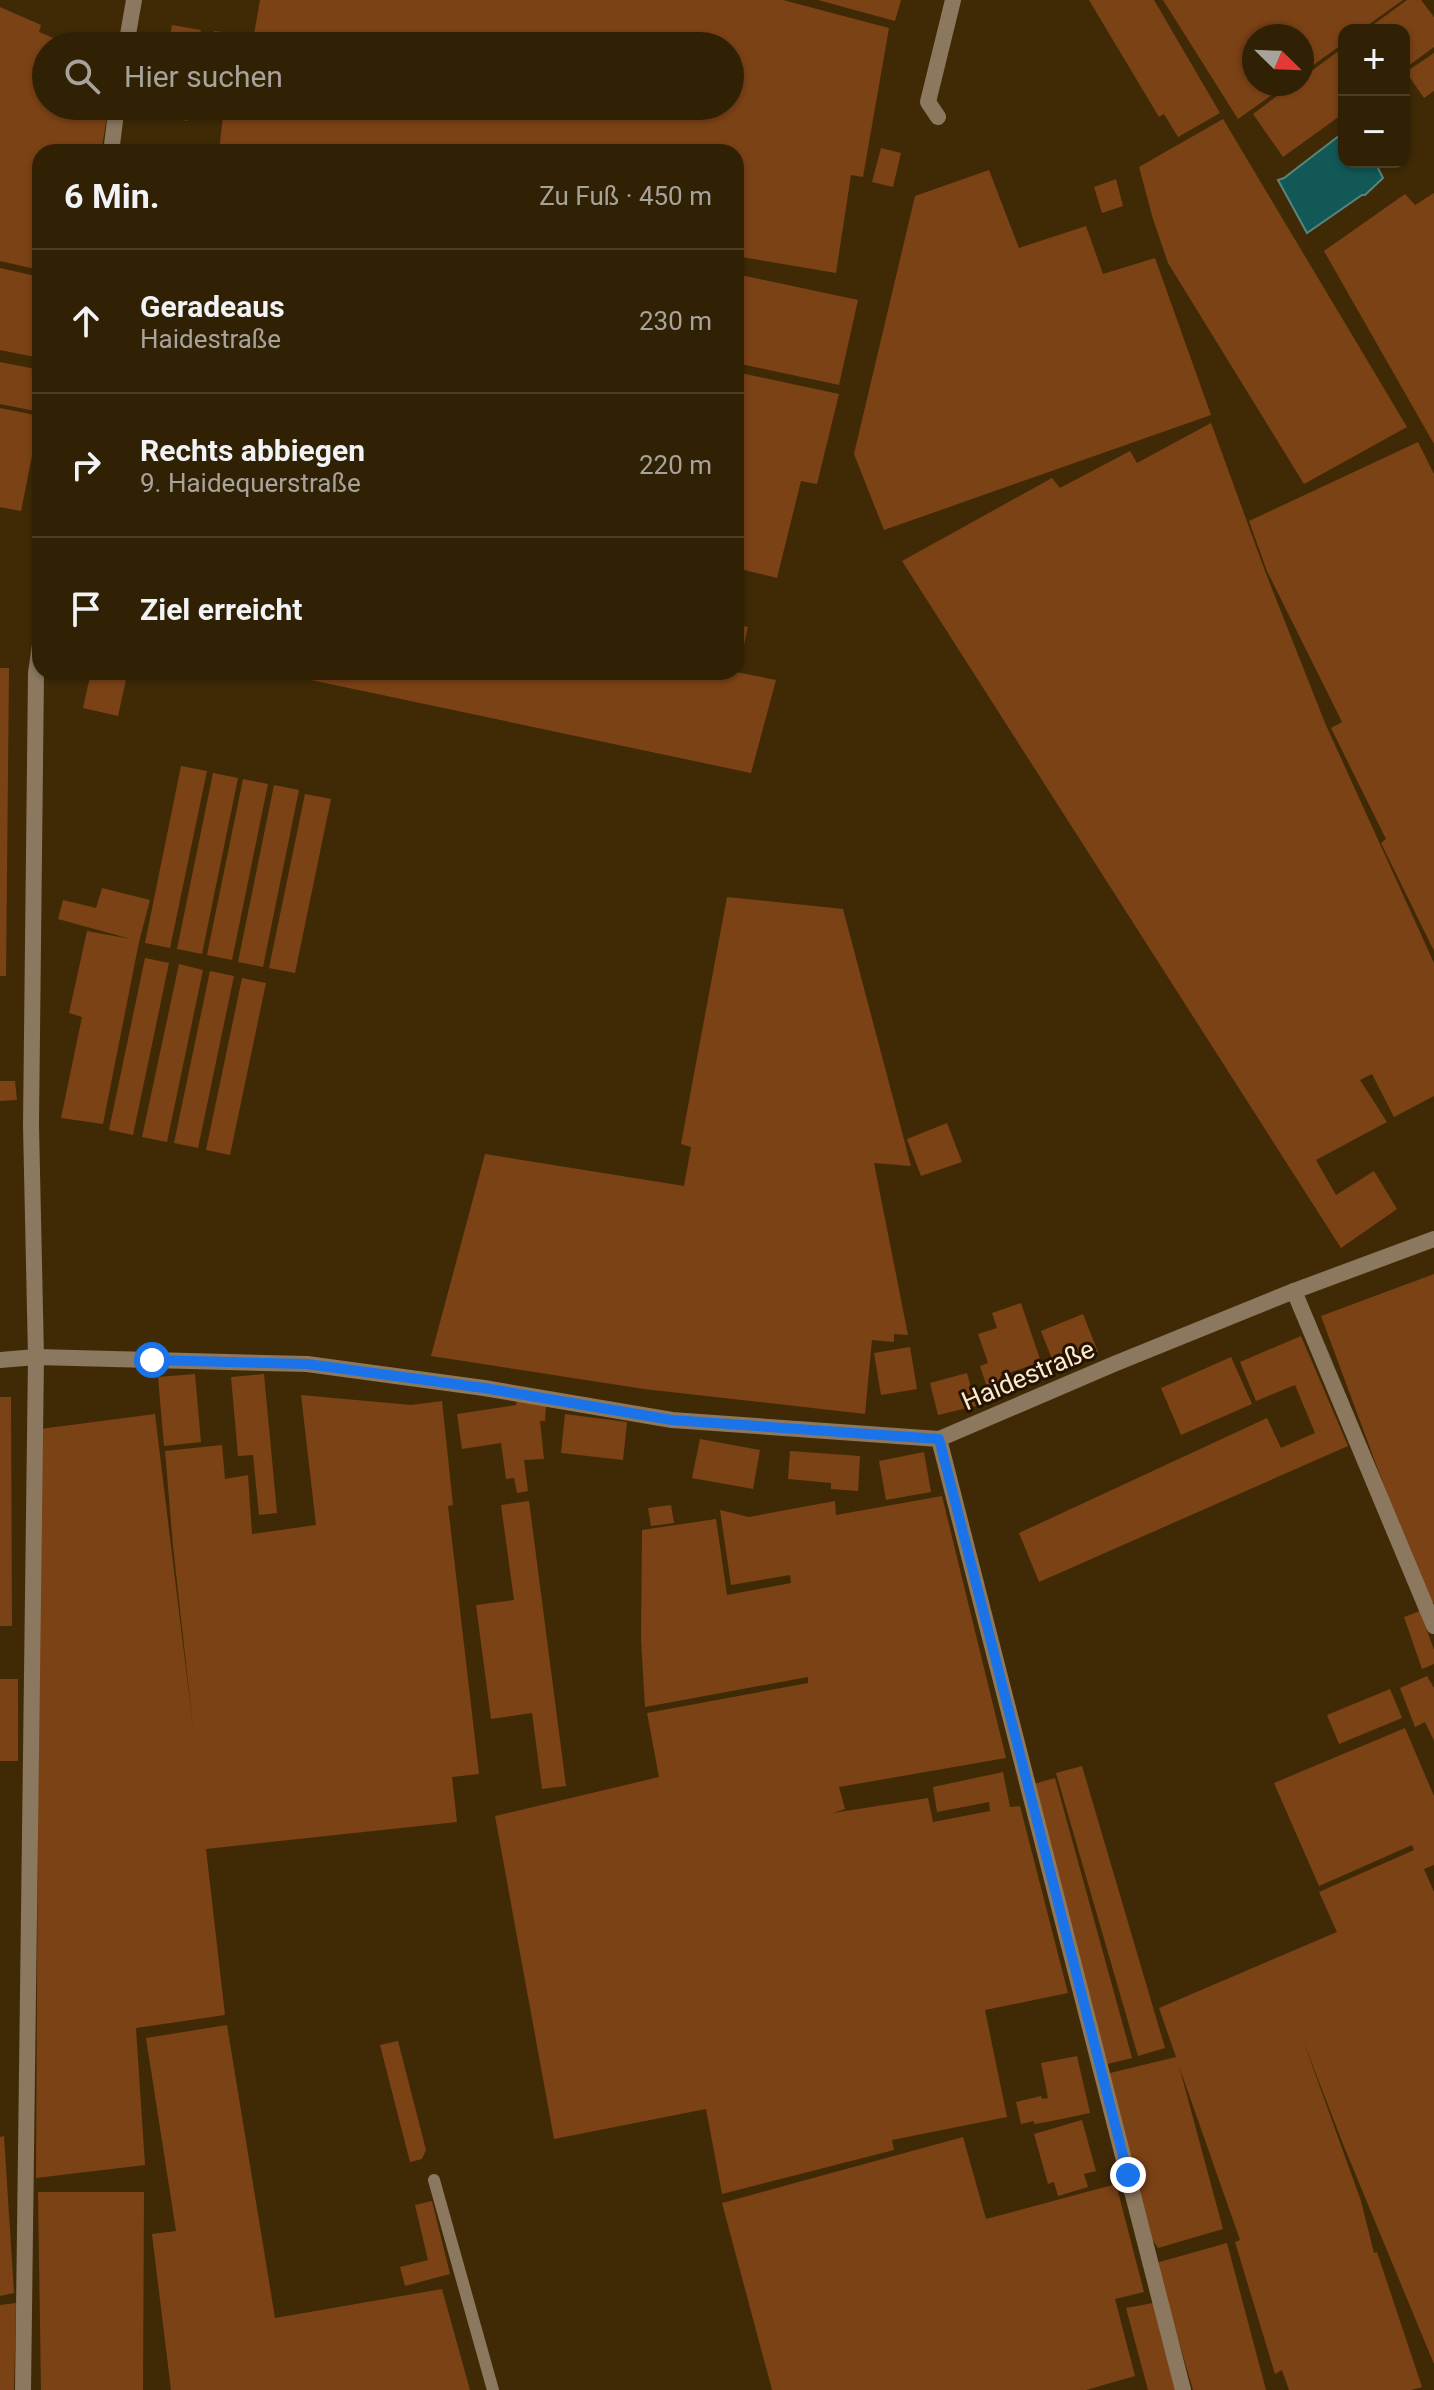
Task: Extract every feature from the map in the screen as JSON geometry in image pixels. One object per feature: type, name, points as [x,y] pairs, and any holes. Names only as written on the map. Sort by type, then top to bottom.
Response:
[{"type":"street","points":[[128,32],[134,0]]},
{"type":"street","points":[[938,117],[928,102],[953,0]]},
{"type":"street","points":[[112,144],[115,120]]},
{"type":"street","points":[[23,2390],[36,1357],[31,1125],[36,680]]},
{"type":"street","name":"Haidestraße","points":[[0,1360],[36,1357],[307,1364],[484,1388],[672,1420],[939,1439],[1294,1291],[1434,1239]]},
{"type":"street","points":[[1294,1291],[1434,1626]]},
{"type":"street","points":[[939,1439],[1183,2390]]},
{"type":"lane","points":[[434,2180],[493,2390]]},
{"type":"water","points":[[1338,137],[1338,168],[1378,168],[1383,178],[1365,195],[1307,233],[1278,180]]},
{"type":"building","points":[[260,0],[783,0],[889,28],[863,177],[851,175],[836,273],[744,257],[744,144],[220,144],[222,120],[744,120],[744,32],[254,32]]},
{"type":"building","points":[[818,0],[901,0],[895,21]]},
{"type":"building","points":[[1089,0],[1154,0],[1220,113],[1178,137],[1164,114],[1159,117]]},
{"type":"building","points":[[1163,0],[1403,0],[1369,24],[1338,24],[1338,47],[1314,64],[1314,24],[1242,24],[1242,96],[1270,96],[1238,119]]},
{"type":"building","points":[[1407,0],[1421,0],[1434,17],[1434,47],[1410,65],[1410,24],[1374,24]]},
{"type":"building","points":[[0,7],[41,25],[39,32],[32,32],[32,120],[106,120],[102,144],[32,144],[32,268],[0,261]]},
{"type":"building","points":[[172,25],[201,30],[201,32],[171,32]]},
{"type":"building","points":[[1338,51],[1338,117],[1283,157],[1253,114],[1277,96],[1314,96],[1314,69]]},
{"type":"building","points":[[1434,53],[1434,91],[1424,98],[1410,78],[1410,69]]},
{"type":"building","points":[[1223,119],[1407,427],[1304,484],[1168,263],[1139,167]]},
{"type":"building","points":[[881,148],[901,153],[893,187],[872,182]]},
{"type":"building","points":[[989,170],[1019,248],[1086,226],[1103,274],[1155,258],[1211,415],[884,530],[854,454],[915,196]]},
{"type":"building","points":[[1116,179],[1123,206],[1102,213],[1094,187]]},
{"type":"building","points":[[1434,193],[1434,444],[1324,251],[1405,194],[1415,205]]},
{"type":"building","points":[[0,268],[32,275],[32,356],[0,350]]},
{"type":"building","points":[[744,276],[858,300],[839,385],[744,365]]},
{"type":"building","points":[[0,362],[32,368],[32,410],[0,404]]},
{"type":"building","points":[[744,374],[839,394],[817,484],[801,481],[777,578],[744,570]]},
{"type":"building","points":[[0,408],[32,414],[32,456],[21,511],[0,507]]},
{"type":"building","points":[[1211,423],[1325,723],[1434,963],[1434,1096],[1394,1117],[1372,1074],[1360,1080],[1387,1122],[1316,1160],[1336,1195],[1374,1171],[1397,1209],[1341,1248],[902,561],[1052,478],[1060,488],[1130,451],[1137,463]]},
{"type":"building","points":[[1418,442],[1434,474],[1434,951],[1381,843],[1386,839],[1331,728],[1342,722],[1267,571],[1249,521]]},
{"type":"building","points":[[0,668],[9,668],[6,976],[0,976]]},
{"type":"building","points":[[744,674],[776,680],[751,773],[311,680],[744,680]]},
{"type":"building","points":[[89,680],[126,680],[118,716],[83,708]]},
{"type":"building","points":[[181,766],[207,771],[170,948],[145,943]]},
{"type":"building","points":[[213,773],[238,778],[202,954],[177,949]]},
{"type":"building","points":[[243,779],[268,784],[232,960],[207,955]]},
{"type":"building","points":[[274,785],[299,790],[263,967],[238,962]]},
{"type":"building","points":[[305,794],[331,799],[295,973],[269,968]]},
{"type":"building","points":[[102,888],[150,900],[103,1124],[61,1118],[82,1017],[69,1013],[87,931],[131,939],[58,919],[63,900],[96,908]]},
{"type":"building","points":[[727,897],[843,909],[911,1166],[874,1163],[908,1335],[894,1334],[894,1342],[872,1340],[865,1414],[644,1389],[431,1356],[485,1154],[684,1186],[691,1147],[681,1144]]},
{"type":"building","points":[[145,958],[169,963],[133,1135],[109,1130]]},
{"type":"building","points":[[179,964],[203,970],[167,1142],[142,1137]]},
{"type":"building","points":[[210,971],[234,976],[198,1148],[174,1143]]},
{"type":"building","points":[[242,978],[266,983],[230,1155],[206,1150]]},
{"type":"building","points":[[0,1081],[15,1081],[17,1100],[0,1101]]},
{"type":"building","points":[[947,1123],[962,1162],[921,1176],[907,1139]]},
{"type":"building","points":[[1434,1274],[1434,1602],[1428,1604],[1321,1316]]},
{"type":"building","points":[[1021,1303],[1041,1362],[1000,1376],[1004,1388],[989,1393],[980,1366],[988,1363],[978,1334],[997,1328],[992,1313]]},
{"type":"building","points":[[1083,1314],[1098,1352],[1056,1369],[1041,1331]]},
{"type":"building","points":[[1301,1336],[1348,1446],[1039,1582],[1019,1533],[1267,1418],[1281,1448],[1315,1433],[1295,1385],[1256,1401],[1240,1362]]},
{"type":"building","points":[[910,1347],[917,1389],[881,1395],[874,1353]]},
{"type":"building","points":[[1231,1357],[1252,1404],[1181,1435],[1161,1388]]},
{"type":"building","points":[[967,1373],[976,1406],[938,1415],[930,1383]]},
{"type":"building","points":[[195,1374],[201,1442],[164,1446],[158,1377]]},
{"type":"building","points":[[264,1374],[277,1513],[259,1515],[253,1455],[238,1456],[231,1377]]},
{"type":"building","points":[[301,1395],[411,1405],[442,1401],[453,1505],[448,1506],[479,1774],[452,1777],[457,1822],[206,1849],[225,2015],[136,2028],[145,2165],[36,2178],[40,1429],[155,1414],[193,1727],[165,1451],[222,1445],[225,1479],[248,1475],[252,1534],[316,1525]]},
{"type":"building","points":[[0,1397],[11,1397],[12,1626],[0,1626]]},
{"type":"building","points":[[517,1400],[546,1404],[545,1421],[540,1421],[544,1459],[524,1460],[528,1491],[517,1493],[514,1478],[506,1479],[501,1443],[462,1449],[457,1414],[516,1405]]},
{"type":"building","points":[[565,1414],[627,1422],[623,1460],[561,1453]]},
{"type":"building","points":[[700,1439],[760,1450],[753,1489],[692,1478]]},
{"type":"building","points":[[790,1451],[860,1456],[858,1491],[831,1489],[831,1483],[788,1479]]},
{"type":"building","points":[[924,1452],[931,1492],[886,1500],[879,1461]]},
{"type":"building","points":[[942,1496],[1006,1758],[839,1787],[845,1809],[833,1813],[928,1798],[933,1822],[990,1811],[989,1802],[937,1812],[933,1787],[1003,1772],[1010,1807],[1020,1806],[1068,1993],[985,2010],[1007,2117],[892,2140],[894,2150],[722,2194],[706,2109],[554,2139],[495,1816],[659,1777],[647,1713],[808,1683],[808,1677],[645,1707],[641,1639],[642,1530],[716,1519],[727,1595],[791,1583],[790,1575],[731,1585],[720,1510],[749,1517],[835,1501],[836,1515]]},
{"type":"building","points":[[529,1501],[566,1786],[542,1789],[532,1713],[491,1719],[476,1605],[514,1600],[501,1505]]},
{"type":"building","points":[[671,1505],[674,1523],[651,1526],[648,1508]]},
{"type":"building","points":[[1420,1611],[1434,1650],[1434,1664],[1422,1669],[1404,1617]]},
{"type":"building","points":[[1427,1676],[1434,1688],[1434,1741],[1425,1722],[1415,1727],[1400,1688]]},
{"type":"building","points":[[0,1679],[18,1679],[18,1761],[0,1761]]},
{"type":"building","points":[[1390,1689],[1402,1718],[1339,1744],[1327,1715]]},
{"type":"building","points":[[1405,1728],[1434,1796],[1434,1865],[1424,1869],[1434,1892],[1434,2364],[1303,2040],[1361,2201],[1374,2253],[1377,2252],[1422,2387],[1411,2390],[1289,2390],[1282,2370],[1275,2374],[1235,2242],[1240,2240],[1179,2066],[1223,2229],[1158,2248],[1152,2239],[1106,2074],[1176,2057],[1159,2008],[1337,1932],[1319,1892],[1414,1850],[1412,1845],[1319,1886],[1274,1783]]},
{"type":"building","points":[[1082,1766],[1165,2048],[1138,2056],[1056,1773]]},
{"type":"building","points":[[1055,1778],[1132,2058],[1107,2064],[1030,1785]]},
{"type":"building","points":[[227,2025],[275,2318],[442,2289],[470,2390],[171,2390],[152,2234],[176,2231],[146,2038]]},
{"type":"building","points":[[398,2041],[426,2150],[422,2159],[410,2162],[380,2045]]},
{"type":"building","points":[[1077,2056],[1090,2113],[1021,2124],[1016,2102],[1041,2096],[1042,2099],[1048,2098],[1041,2063]]},
{"type":"building","points":[[1082,2120],[1096,2171],[1084,2174],[1088,2187],[1058,2196],[1054,2182],[1048,2184],[1034,2134]]},
{"type":"building","points":[[4,2136],[14,2293],[0,2296],[0,2137]]},
{"type":"building","points":[[963,2137],[986,2219],[1116,2184],[1144,2292],[1115,2299],[1135,2376],[1086,2390],[772,2390],[722,2203]]},
{"type":"building","points":[[38,2192],[144,2192],[143,2390],[41,2390]]},
{"type":"building","points":[[432,2201],[450,2274],[405,2286],[400,2267],[428,2260],[415,2205]]},
{"type":"building","points":[[1227,2243],[1266,2390],[1193,2390],[1156,2263]]},
{"type":"building","points":[[16,2303],[14,2390],[0,2390],[0,2305]]},
{"type":"building","points":[[1153,2303],[1175,2390],[1148,2390],[1126,2308]]},
{"type":"route","points":[[152,1360],[307,1364],[484,1388],[672,1420],[939,1439],[1128,2175]]}]
